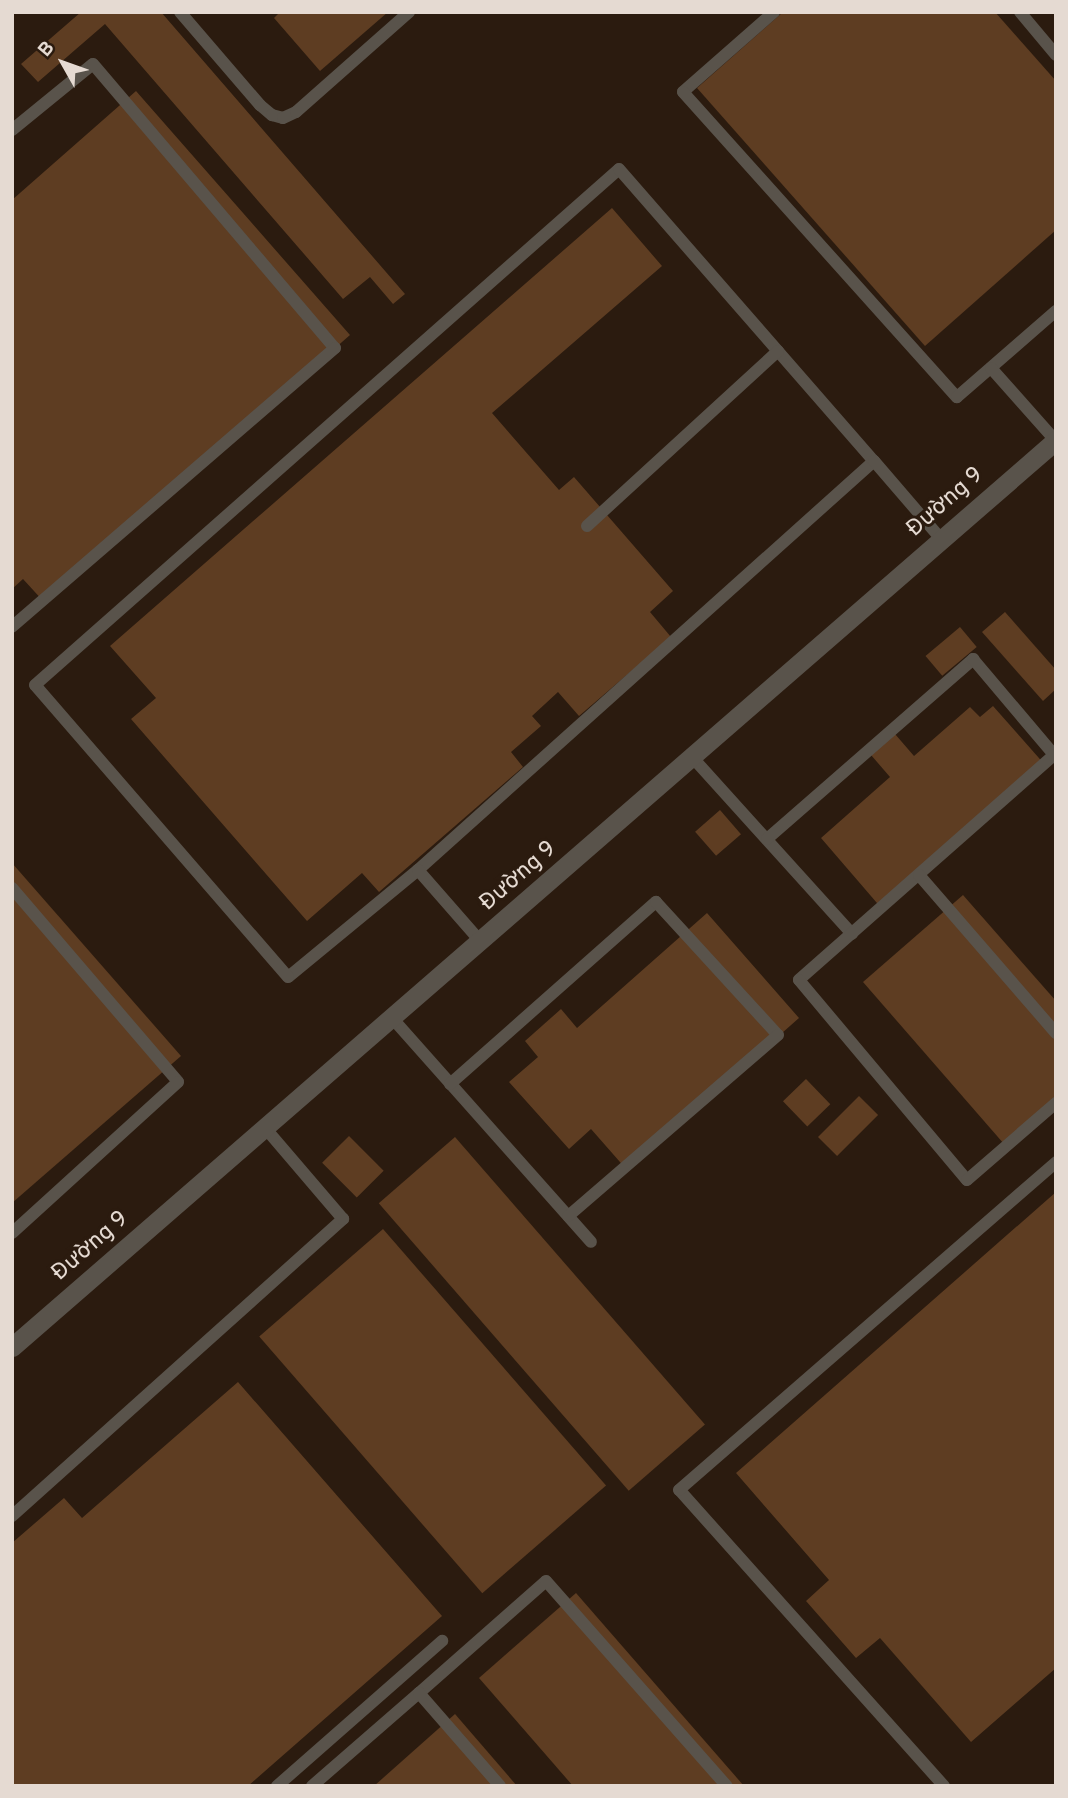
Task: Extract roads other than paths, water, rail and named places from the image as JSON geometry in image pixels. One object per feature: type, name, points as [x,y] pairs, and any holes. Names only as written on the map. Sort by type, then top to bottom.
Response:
[{"type":"street","name":"Đường 9","points":[[12,1347],[393,1019],[1055,440]]},
{"type":"lane","points":[[180,12],[260,105],[272,115],[283,118],[296,112],[409,12]]},
{"type":"lane","points":[[774,12],[683,92],[957,397],[1056,311]]},
{"type":"lane","points":[[1020,12],[1056,55]]},
{"type":"lane","points":[[12,130],[93,64],[335,348],[12,627]]},
{"type":"lane","points":[[874,461],[418,870],[288,977],[35,684],[619,169],[874,461],[942,540]]},
{"type":"lane","points":[[587,526],[778,351]]},
{"type":"lane","points":[[991,368],[1055,440]]},
{"type":"lane","points":[[766,839],[973,659],[1054,755],[799,981],[967,1180],[1056,1103]]},
{"type":"lane","points":[[693,758],[852,934]]},
{"type":"lane","points":[[418,870],[481,942]]},
{"type":"lane","points":[[919,875],[1056,1032]]},
{"type":"lane","points":[[12,888],[178,1082],[12,1233]]},
{"type":"lane","points":[[450,1084],[656,902],[778,1035],[568,1216]]},
{"type":"lane","points":[[393,1019],[591,1242]]},
{"type":"lane","points":[[12,1516],[343,1219],[266,1129]]},
{"type":"lane","points":[[944,1786],[679,1490],[1056,1161]]},
{"type":"lane","points":[[312,1786],[546,1581],[727,1786]]},
{"type":"lane","points":[[277,1786],[442,1641]]},
{"type":"lane","points":[[419,1693],[500,1786]]}]
